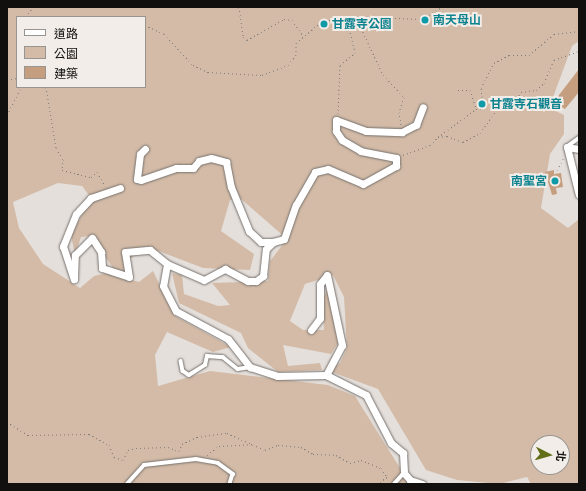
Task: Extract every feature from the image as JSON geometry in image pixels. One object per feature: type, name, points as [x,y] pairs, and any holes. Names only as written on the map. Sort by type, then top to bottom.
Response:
[{"type":"street","points":[[145,148],[140,154],[137,179],[141,180],[176,168],[193,168],[199,161],[211,158],[226,162],[231,187],[249,231],[261,242],[273,242],[284,239],[296,205],[315,172],[328,169],[363,184],[396,166],[396,158],[351,147],[336,131],[336,120],[366,131],[402,132],[416,126],[423,107]]},
{"type":"street","points":[[579,149],[567,147],[579,195]]},
{"type":"street","points":[[120,188],[91,198],[76,214],[68,230],[63,246],[74,279],[75,255],[92,238],[101,252],[102,268],[129,277],[125,252],[150,250],[167,264],[204,280],[225,270],[248,281],[256,281],[262,276],[266,249],[273,242]]},
{"type":"street","points":[[167,264],[163,286],[176,311],[228,339],[250,367],[278,376],[326,375],[366,395],[391,443],[403,453],[404,473],[410,480],[422,484]]},
{"type":"street","points":[[311,330],[320,318],[320,284],[327,275],[342,344],[326,375]]},
{"type":"lane","points":[[567,147],[579,138]]},
{"type":"lane","points":[[181,361],[183,371],[189,375],[205,365],[207,356],[223,357],[238,369],[250,367]]},
{"type":"lane","points":[[127,484],[137,470],[158,461],[204,459],[218,463],[233,474],[230,484]]},
{"type":"lane","points":[[394,484],[404,473]]},
{"type":"path","points":[[27,16],[32,7]]},
{"type":"path","points":[[240,7],[243,37],[247,40],[284,19],[292,20],[303,37]]},
{"type":"path","points":[[146,25],[164,34],[193,65],[208,72],[242,76],[262,75],[288,65],[296,55],[296,43],[321,22],[347,16],[422,19],[442,7]]},
{"type":"path","points":[[336,120],[341,100],[340,65],[355,53],[347,16]]},
{"type":"path","points":[[356,17],[383,75],[404,97],[399,112],[402,132]]},
{"type":"path","points":[[391,156],[430,145],[438,137],[476,109],[484,105],[481,88],[494,62],[509,55],[529,55],[554,34],[579,31]]},
{"type":"path","points":[[438,137],[447,136],[463,142],[480,133],[497,110],[510,109],[521,92],[536,90],[544,83],[554,60],[579,51]]},
{"type":"path","points":[[7,115],[20,88]]},
{"type":"path","points":[[46,88],[56,148],[63,158],[62,170],[91,177],[97,172],[109,192]]},
{"type":"path","points":[[458,90],[470,90],[476,109]]},
{"type":"path","points":[[557,170],[567,147]]},
{"type":"path","points":[[7,422],[28,434],[89,434],[109,445],[114,457],[123,460],[128,450],[136,448],[168,447],[178,450],[182,444],[197,437],[218,433],[238,435],[265,450],[278,445],[301,448],[305,452],[336,455],[350,463],[361,460],[381,468],[387,477],[377,484]]},
{"type":"path","points":[[204,459],[219,446],[252,444]]},
{"type":"green space","points":[[7,7],[579,7],[579,41],[572,46],[549,108],[564,115],[564,134],[550,154],[541,208],[568,228],[579,219],[579,484],[531,484],[527,477],[499,484],[457,480],[426,470],[378,389],[329,371],[340,363],[347,348],[344,297],[333,275],[305,284],[290,321],[303,330],[324,330],[322,302],[327,290],[338,343],[331,354],[283,345],[288,366],[320,363],[322,370],[278,372],[248,348],[241,333],[179,303],[172,273],[182,275],[184,294],[218,306],[230,305],[212,283],[268,281],[270,261],[287,239],[240,198],[230,200],[221,231],[254,254],[250,270],[203,268],[148,247],[128,260],[129,277],[115,271],[91,236],[81,237],[75,255],[71,235],[91,198],[82,186],[58,183],[13,202],[19,228],[43,264],[80,288],[94,276],[107,273],[139,282],[153,271],[175,316],[231,347],[213,352],[167,332],[155,355],[158,386],[210,371],[328,385],[355,396],[410,484],[7,484]]},
{"type":"building","points":[[579,69],[579,92],[565,109],[556,103],[559,95]]},
{"type":"building","name":"南聖宮","points":[[554,170],[554,174],[561,173],[563,187],[556,188],[557,194],[552,195],[545,172]]},
{"type":"place","name":"南天母山","points":[[425,20]]},
{"type":"place","name":"甘露寺公園","points":[[324,24]]},
{"type":"place","name":"甘露寺石觀音","points":[[482,104]]},
{"type":"place","name":"南聖宮","points":[[555,181]]}]
